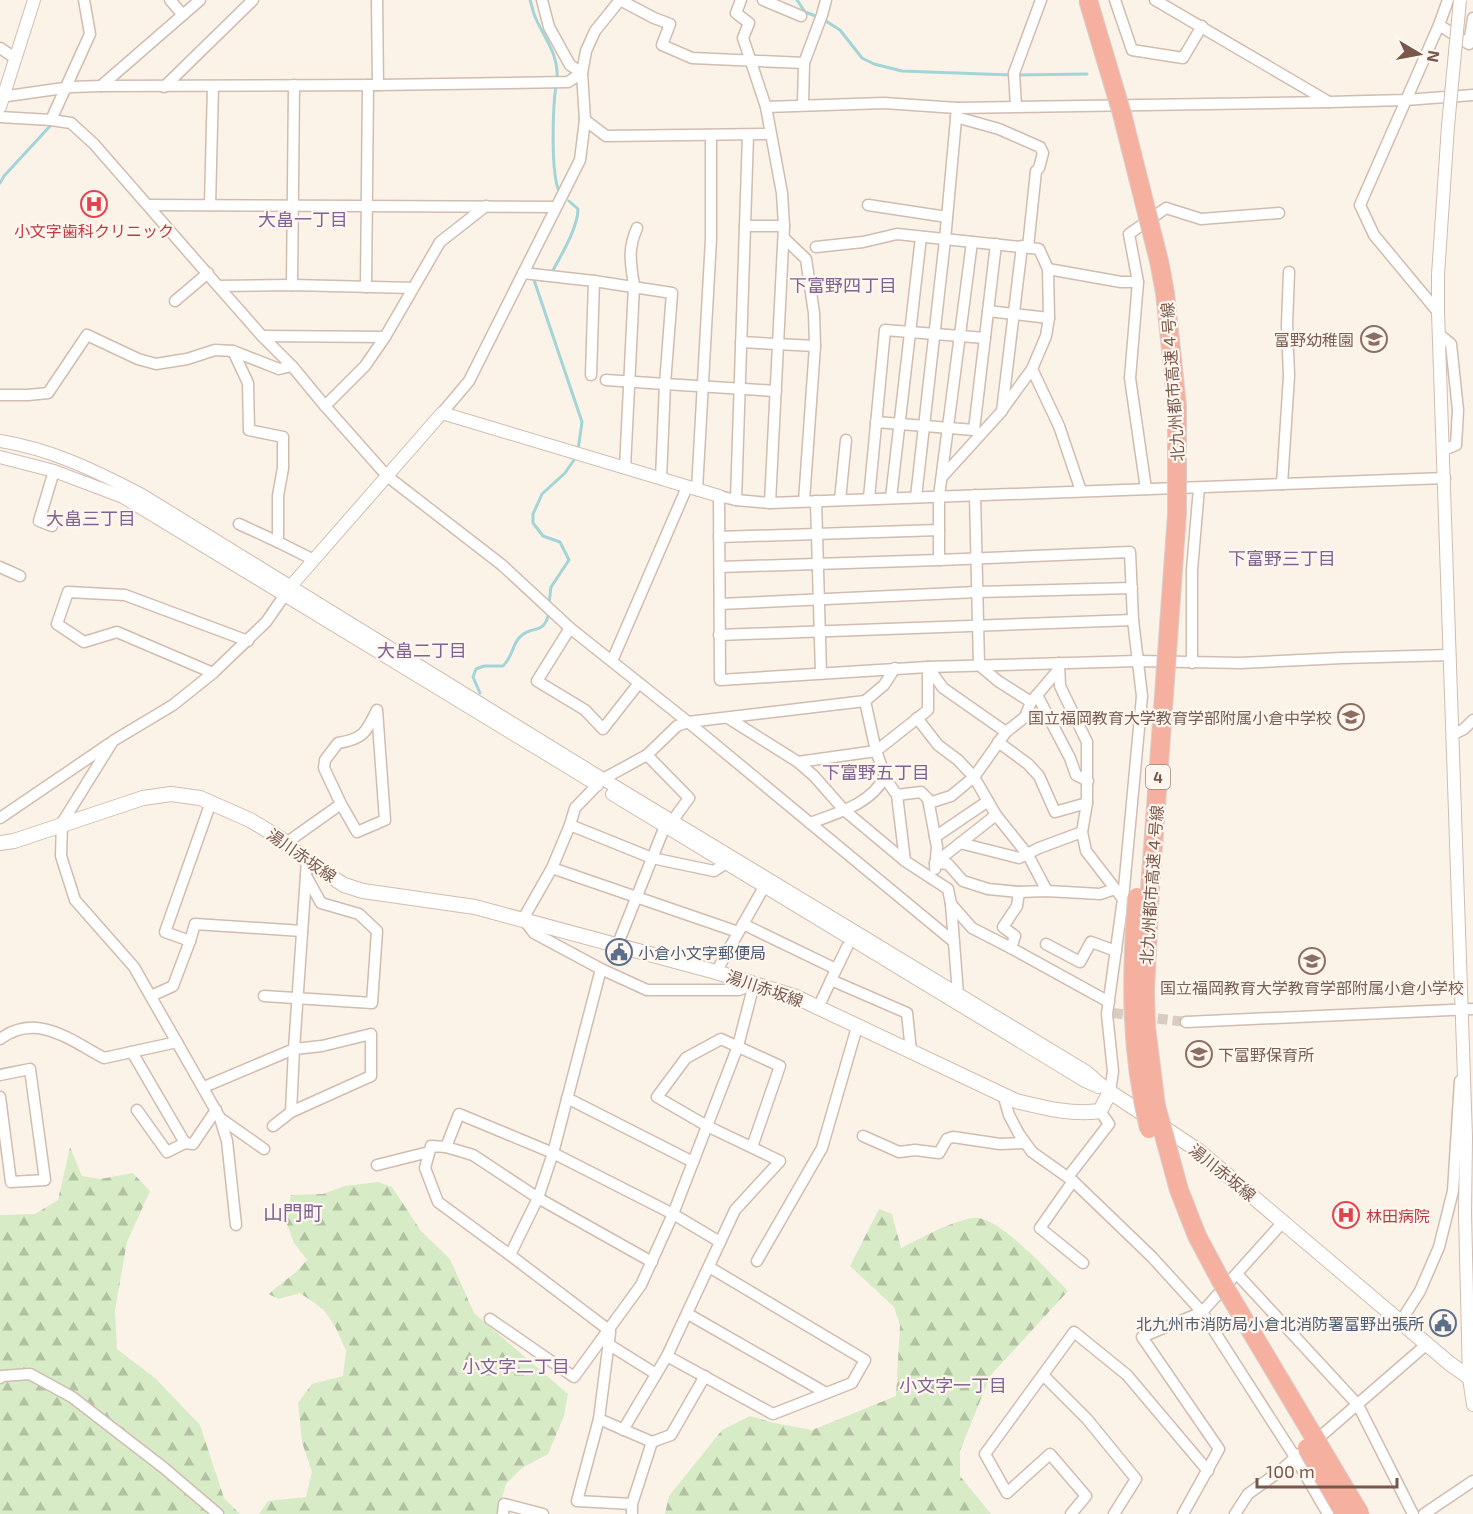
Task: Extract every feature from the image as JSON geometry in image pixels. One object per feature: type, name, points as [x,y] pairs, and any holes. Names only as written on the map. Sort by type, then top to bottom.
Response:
[{"type":"highway","name":"北九州都市高速４号線","points":[[1078,0],[1148,263],[1160,350],[1164,407],[1166,455],[1164,537],[1132,990],[1138,1078],[1154,1151],[1168,1195],[1187,1241],[1211,1288],[1345,1514]]},
{"type":"highway","name":"北九州都市高速４号線","points":[[1088,0],[1122,114],[1166,293],[1176,406],[1177,514],[1149,899],[1145,990],[1146,1027],[1156,1106],[1179,1191],[1197,1236],[1221,1281],[1360,1514]]},
{"type":"main road","name":"湯川赤坂線","points":[[0,843],[14,841],[62,823],[143,798],[171,794],[200,798],[250,819],[344,885],[363,891],[474,907],[716,972],[796,997],[1016,1101],[1050,1110],[1082,1113],[1100,1111]]},
{"type":"main road","name":"湯川赤坂線","points":[[1110,1092],[1199,1151],[1471,1379]]},
{"type":"main road","points":[[1100,1111],[1110,1092]]},
{"type":"street","points":[[34,0],[1,101],[68,88],[101,86],[568,82],[582,74]]},
{"type":"street","points":[[54,120],[90,34],[84,0]]},
{"type":"street","points":[[170,0],[183,15]]},
{"type":"street","points":[[101,86],[200,0]]},
{"type":"street","points":[[164,87],[253,0]]},
{"type":"street","points":[[366,287],[366,207],[376,0]]},
{"type":"street","points":[[542,0],[549,27],[570,65],[582,74]]},
{"type":"street","points":[[0,818],[113,741],[173,705],[248,641],[266,622],[288,590],[470,381],[580,160],[585,120],[582,74],[586,51],[595,31],[620,0],[670,24],[662,45],[692,58],[804,63]]},
{"type":"street","points":[[741,0],[736,13],[749,23],[743,38],[766,108],[782,193],[784,226],[770,503]]},
{"type":"street","points":[[763,0],[801,16]]},
{"type":"street","points":[[804,105],[804,63],[826,0]]},
{"type":"street","points":[[1016,106],[1014,77],[1041,0]]},
{"type":"street","points":[[1115,0],[1132,50],[1183,58],[1202,26]]},
{"type":"street","points":[[1155,0],[1329,102]]},
{"type":"street","points":[[1438,312],[1374,236],[1360,205],[1439,26],[1448,0]]},
{"type":"street","points":[[1401,1321],[1410,1310],[1439,1247],[1455,1183],[1456,1119],[1467,1010],[1450,656],[1438,312],[1438,275],[1448,126],[1460,0]]},
{"type":"street","points":[[1439,26],[1469,44],[1473,18]]},
{"type":"street","points":[[0,48],[15,58]]},
{"type":"street","points":[[292,285],[294,85]]},
{"type":"street","points":[[210,205],[213,86]]},
{"type":"street","points":[[766,108],[884,103],[957,112],[1016,106],[1329,102],[1473,95]]},
{"type":"street","points":[[916,497],[957,112]]},
{"type":"street","points":[[957,112],[1040,147],[1044,153],[1036,171],[1013,314],[1002,411]]},
{"type":"street","points":[[0,117],[71,123],[94,144],[149,205],[387,476],[502,564],[570,628],[688,722],[954,942]]},
{"type":"street","points":[[585,120],[606,136],[770,134]]},
{"type":"street","points":[[736,500],[747,135]]},
{"type":"street","points":[[612,661],[692,488],[703,386],[711,239],[711,136]]},
{"type":"street","points":[[149,205],[556,207]]},
{"type":"street","points":[[868,205],[947,217]]},
{"type":"street","points":[[325,406],[365,366],[385,337],[440,242],[486,206]]},
{"type":"street","points":[[1146,489],[1130,378],[1138,282],[1129,234],[1166,208],[1201,219],[1279,213]]},
{"type":"street","points":[[745,225],[784,226]]},
{"type":"street","points":[[625,468],[634,286],[630,244],[637,228]]},
{"type":"street","points":[[816,248],[863,242],[897,234],[1039,249],[1048,269],[1048,318],[1046,336],[1032,369],[1002,411],[942,477]]},
{"type":"street","points":[[891,498],[921,237]]},
{"type":"street","points":[[784,238],[806,259],[814,313],[815,346],[804,501]]},
{"type":"street","points":[[939,560],[939,496],[972,242]]},
{"type":"street","points":[[876,422],[974,430],[996,244]]},
{"type":"street","points":[[1048,269],[1121,282],[1138,282]]},
{"type":"street","points":[[1282,484],[1289,376],[1287,325],[1289,272]]},
{"type":"street","points":[[175,301],[207,273]]},
{"type":"street","points":[[523,273],[594,280],[672,293],[661,479]]},
{"type":"street","points":[[591,375],[594,280]]},
{"type":"street","points":[[218,286],[413,288]]},
{"type":"street","points":[[988,310],[1048,318]]},
{"type":"street","points":[[869,498],[885,330],[985,338]]},
{"type":"street","points":[[0,395],[48,393],[87,335],[138,359],[156,364],[187,359],[215,350],[233,351],[279,369],[292,366]]},
{"type":"street","points":[[262,336],[385,337]]},
{"type":"street","points":[[741,342],[815,346]]},
{"type":"street","points":[[233,351],[248,382],[249,430],[283,437],[283,468],[278,496],[278,542]]},
{"type":"street","points":[[1032,369],[1059,426],[1082,491]]},
{"type":"street","points":[[606,380],[776,391]]},
{"type":"street","points":[[442,413],[719,496],[770,503],[1445,478]]},
{"type":"street","points":[[840,500],[846,440]]},
{"type":"street","points":[[0,441],[22,444],[50,453],[96,471],[151,500],[288,590],[600,782],[669,821],[1084,1081],[1110,1092]]},
{"type":"street","points":[[0,457],[54,471],[123,497],[288,590]]},
{"type":"street","points":[[52,526],[39,521],[54,471]]},
{"type":"street","points":[[1192,663],[1192,570],[1199,488]]},
{"type":"street","points":[[975,495],[979,665],[998,681],[1034,699],[1070,758],[1076,776],[1088,781]]},
{"type":"street","points":[[719,496],[720,680],[895,668],[979,665],[1059,666],[1138,661],[1192,663],[1450,656]]},
{"type":"street","points":[[816,501],[821,673]]},
{"type":"street","points":[[239,524],[314,560]]},
{"type":"street","points":[[719,537],[939,530]]},
{"type":"street","points":[[720,567],[1130,552],[1133,620],[1142,696],[1123,899],[1109,1010],[1113,1071],[1110,1092]]},
{"type":"street","points":[[0,567],[20,576]]},
{"type":"street","points":[[720,604],[977,592],[1132,588]]},
{"type":"street","points":[[213,673],[117,632],[84,642],[57,624],[68,592],[125,595],[248,641]]},
{"type":"street","points":[[719,635],[1133,620]]},
{"type":"street","points":[[570,628],[537,681],[585,710],[603,729],[639,683]]},
{"type":"street","points":[[929,803],[951,796],[974,777],[1006,732],[1025,717],[1034,699],[1059,666]]},
{"type":"street","points":[[1059,666],[1060,686],[1087,742],[1087,803],[1082,832],[1086,851],[1123,899]]},
{"type":"street","points":[[798,762],[876,751],[928,710],[928,667]]},
{"type":"street","points":[[928,667],[943,688],[1006,732]]},
{"type":"street","points":[[754,984],[739,990],[647,990],[601,969],[534,933],[524,919],[552,868],[575,808],[600,782],[647,755],[677,726],[688,722],[865,700],[884,685],[895,668]]},
{"type":"street","points":[[865,700],[876,751],[885,776],[897,795],[905,861]]},
{"type":"street","points":[[377,710],[385,820],[357,832],[341,804],[324,768],[325,760],[338,743],[354,741],[366,732],[377,710]]},
{"type":"street","points":[[728,718],[798,762],[814,776],[844,810],[905,861],[948,889],[958,994]]},
{"type":"street","points":[[917,718],[938,745],[958,760],[974,777],[996,815],[1028,855],[1047,891]]},
{"type":"street","points":[[1454,734],[1464,729],[1473,720]]},
{"type":"street","points":[[113,741],[62,823],[61,856],[75,900],[134,967],[218,1114],[227,1141],[236,1225]]},
{"type":"street","points":[[998,742],[1028,764],[1039,776],[1055,812],[1087,803]]},
{"type":"street","points":[[617,945],[669,821],[689,798],[647,755]]},
{"type":"street","points":[[810,823],[867,798],[882,783],[885,776]]},
{"type":"street","points":[[897,795],[921,792],[928,799],[937,847],[934,878]]},
{"type":"street","points":[[935,837],[988,801]]},
{"type":"street","points":[[190,941],[165,932],[211,802]]},
{"type":"street","points":[[286,843],[341,804]]},
{"type":"street","points":[[935,863],[996,815]]},
{"type":"street","points":[[669,821],[726,863],[767,883],[958,994],[1087,1072],[1110,1092]]},
{"type":"street","points":[[570,825],[652,858],[714,871],[726,863]]},
{"type":"street","points":[[960,843],[1019,858],[1082,832]]},
{"type":"street","points":[[291,1112],[308,861]]},
{"type":"street","points":[[935,863],[948,864],[963,881],[988,889],[1100,894],[1115,889]]},
{"type":"street","points":[[552,868],[637,897],[741,928],[836,969]]},
{"type":"street","points":[[264,996],[372,1003],[376,931],[359,914],[321,903],[306,876]]},
{"type":"street","points":[[716,972],[767,883]]},
{"type":"street","points":[[1011,948],[1015,936],[1003,927],[1017,906],[1019,892]]},
{"type":"street","points":[[951,904],[972,928],[1011,948],[1109,1010]]},
{"type":"street","points":[[151,996],[173,986],[195,924],[302,931]]},
{"type":"street","points":[[1046,944],[1080,962],[1091,942],[1116,951]]},
{"type":"street","points":[[818,1008],[847,947]]},
{"type":"street","points":[[510,1256],[538,1198],[553,1152],[601,969]]},
{"type":"street","points":[[831,980],[907,1013],[911,1051]]},
{"type":"street","points":[[490,1319],[574,1377],[610,1331],[641,1285],[652,1262],[738,1046],[754,984]]},
{"type":"street","points":[[1186,1022],[1467,1010]]},
{"type":"street","points":[[0,1039],[11,1031],[35,1026],[52,1030],[104,1058],[177,1042]]},
{"type":"street","points":[[757,1261],[822,1148],[857,1027]]},
{"type":"street","points":[[204,1087],[294,1048],[322,1046],[370,1034],[371,1076],[291,1112],[273,1126]]},
{"type":"street","points":[[623,1430],[668,1356],[735,1210],[780,1161],[707,1126],[657,1097],[686,1058],[721,1039],[780,1066],[752,1147]]},
{"type":"street","points":[[1463,1050],[1473,1197]]},
{"type":"street","points":[[132,1052],[185,1143]]},
{"type":"street","points":[[0,1075],[30,1069],[45,1180],[11,1182],[0,1097]]},
{"type":"street","points":[[1004,1094],[1009,1115],[1032,1152],[1070,1179],[1152,1257],[1202,1312],[1295,1457],[1328,1514]]},
{"type":"street","points":[[567,1098],[693,1162]]},
{"type":"street","points":[[137,1110],[167,1152],[185,1143],[193,1144],[218,1114]]},
{"type":"street","points":[[1083,1263],[1040,1228],[1070,1179],[1109,1124],[1100,1111]]},
{"type":"street","points":[[218,1114],[264,1149]]},
{"type":"street","points":[[446,1148],[459,1114],[553,1152],[673,1214],[720,1242]]},
{"type":"street","points":[[863,1136],[899,1152],[915,1150],[939,1153],[947,1139],[953,1137],[1000,1144],[1025,1143]]},
{"type":"street","points":[[1470,1138],[1465,1214],[1473,1405]]},
{"type":"street","points":[[610,1331],[438,1202],[425,1168],[431,1146],[473,1155],[538,1198],[652,1262]]},
{"type":"street","points":[[377,1165],[429,1152]]},
{"type":"street","points":[[1449,1209],[1455,1205],[1459,1206],[1465,1214]]},
{"type":"street","points":[[1183,1514],[1220,1449],[1142,1337],[1202,1312],[1238,1275],[1284,1221]]},
{"type":"street","points":[[668,1356],[773,1414],[852,1383],[865,1360],[710,1267]]},
{"type":"street","points":[[1238,1275],[1358,1405],[1413,1514]]},
{"type":"street","points":[[688,1314],[826,1393]]},
{"type":"street","points":[[610,1331],[599,1419],[577,1501],[632,1509],[652,1442]]},
{"type":"street","points":[[1071,1514],[1086,1496],[1050,1454],[1007,1493],[985,1454],[1074,1332],[1127,1375],[1208,1471]]},
{"type":"street","points":[[608,1344],[656,1374]]},
{"type":"street","points":[[1235,1514],[1248,1494],[1280,1471],[1427,1344]]},
{"type":"street","points":[[0,1378],[30,1374],[72,1397],[164,1468],[218,1514]]},
{"type":"street","points":[[1043,1375],[1087,1419],[1136,1479],[1114,1514]]},
{"type":"street","points":[[599,1419],[652,1442],[671,1435],[705,1376]]},
{"type":"street","points":[[1424,1514],[1473,1480]]},
{"type":"street","points":[[503,1514],[504,1504],[543,1514]]},
{"type":"green space","points":[[70,1147],[82,1176],[100,1179],[133,1173],[150,1191],[127,1242],[115,1310],[117,1349],[156,1379],[200,1425],[224,1498],[240,1514],[0,1514],[0,1215],[35,1214],[58,1200]]},
{"type":"green space","points":[[378,1182],[392,1187],[421,1231],[450,1259],[474,1313],[568,1394],[564,1416],[548,1454],[522,1468],[506,1484],[497,1514],[259,1514],[268,1501],[306,1497],[312,1472],[302,1442],[298,1403],[312,1384],[343,1376],[346,1351],[335,1326],[323,1309],[300,1293],[279,1299],[268,1294],[296,1272],[307,1260],[294,1243],[285,1219],[291,1195],[323,1194],[345,1186]]},
{"type":"green space","points":[[879,1209],[892,1214],[901,1248],[962,1220],[979,1218],[989,1222],[1026,1249],[1068,1291],[990,1376],[960,1451],[960,1476],[991,1514],[665,1514],[669,1496],[722,1430],[750,1416],[812,1430],[896,1396],[900,1325],[894,1307],[850,1266]]},
{"type":"waterway","points":[[530,0],[535,17],[554,55],[557,79]]},
{"type":"waterway","points":[[797,0],[805,12],[821,18],[840,30],[862,58],[874,64],[902,71],[1011,75],[1087,74]]},
{"type":"waterway","points":[[556,85],[553,124],[554,157],[560,193]]},
{"type":"waterway","points":[[0,183],[52,124]]},
{"type":"waterway","points":[[551,274],[568,242],[577,217],[578,209],[569,201]]},
{"type":"waterway","points":[[537,279],[534,280],[582,422],[578,450]]},
{"type":"waterway","points":[[549,603],[551,587],[569,560],[560,542],[543,536],[533,523],[533,514],[542,494],[565,473],[576,457]]},
{"type":"waterway","points":[[480,693],[473,677],[476,669],[484,666],[503,666],[518,639],[525,633],[541,627],[549,613]]},
{"type":"tunnel","points":[[1113,1013],[1186,1022]]},
{"type":"place","name":"小文字歯科クリニック","points":[[94,204]]},
{"type":"place","name":"富野幼稚園","points":[[1374,339]]},
{"type":"place","name":"国立福岡教育大学教育学部附属小倉中学校","points":[[1351,717]]},
{"type":"place","name":"小倉小文字郵便局","points":[[619,952]]},
{"type":"place","name":"国立福岡教育大学教育学部附属小倉小学校","points":[[1312,961]]},
{"type":"place","name":"下富野保育所","points":[[1199,1054]]},
{"type":"place","name":"林田病院","points":[[1346,1215]]},
{"type":"place","name":"北九州市消防局小倉北消防署富野出張所","points":[[1443,1323]]},
{"type":"district","name":"大畠一丁目","points":[[303,219]]},
{"type":"district","name":"下富野四丁目","points":[[843,285]]},
{"type":"district","name":"大畠三丁目","points":[[91,518]]},
{"type":"district","name":"下富野三丁目","points":[[1282,558]]},
{"type":"district","name":"大畠二丁目","points":[[422,650]]},
{"type":"district","name":"下富野五丁目","points":[[876,772]]},
{"type":"district","name":"山門町","points":[[293,1212]]},
{"type":"district","name":"小文字二丁目","points":[[516,1366]]},
{"type":"district","name":"小文字一丁目","points":[[953,1385]]}]
